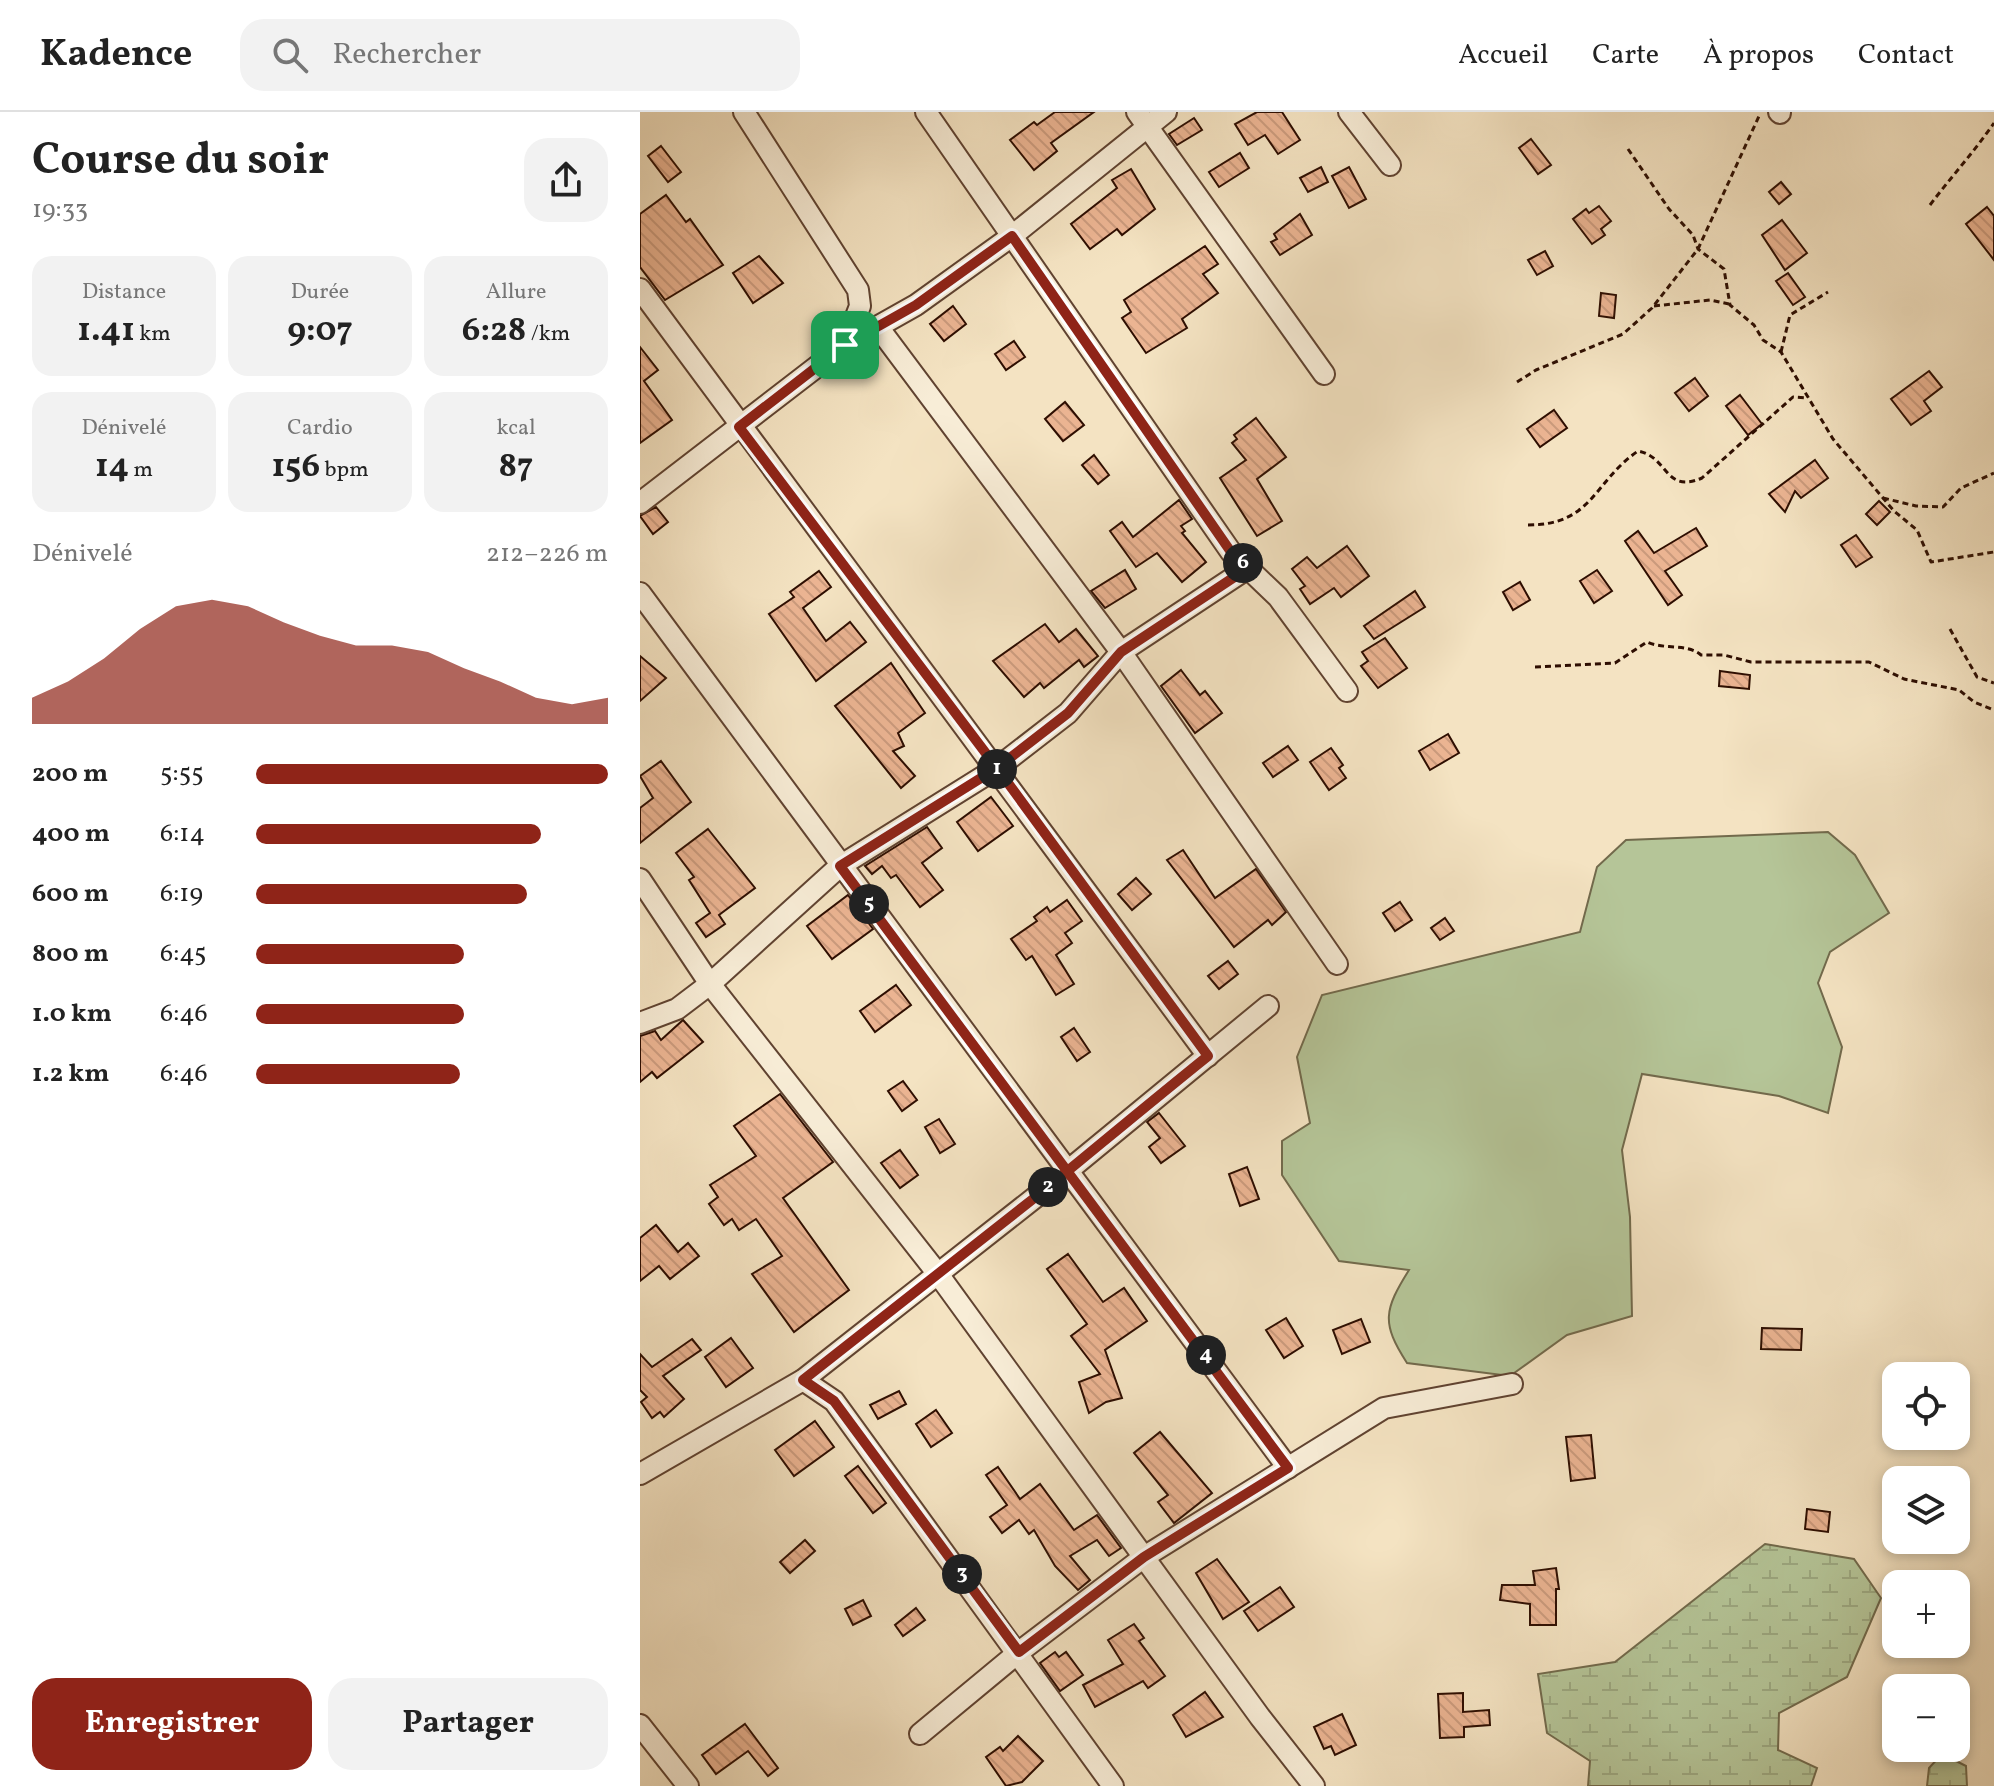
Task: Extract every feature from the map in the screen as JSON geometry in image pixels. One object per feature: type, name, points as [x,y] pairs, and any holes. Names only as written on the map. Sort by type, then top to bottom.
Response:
[{"type":"street","points":[[744,112],[858,290],[860,306],[845,345]]},
{"type":"street","points":[[926,112],[1231,552],[1278,597],[1347,691]]},
{"type":"street","points":[[640,503],[845,345],[878,327],[1012,236],[1142,119],[1166,112]]},
{"type":"street","points":[[1349,112],[1390,165]]},
{"type":"street","points":[[1142,119],[1324,374]]},
{"type":"street","points":[[640,289],[739,427],[997,768],[1208,1056]]},
{"type":"street","points":[[878,327],[1121,652],[1337,964]]},
{"type":"street","points":[[640,1023],[677,1009],[710,984],[840,866],[997,768],[1068,713],[1121,652],[1248,568]]},
{"type":"street","points":[[640,593],[1288,1468]]},
{"type":"street","points":[[640,879],[710,984],[938,1274],[1314,1786]]},
{"type":"street","points":[[640,1474],[803,1380],[1268,1006]]},
{"type":"street","points":[[803,1380],[834,1401],[1019,1652],[1113,1786]]},
{"type":"street","points":[[920,1734],[1019,1652],[1144,1557],[1384,1408],[1512,1384]]},
{"type":"street","points":[[640,1725],[688,1786]]},
{"type":"path","points":[[1517,382],[1536,370],[1623,334],[1654,306],[1698,249],[1746,149],[1756,117],[1774,112]]},
{"type":"path","points":[[1930,205],[1994,123]]},
{"type":"path","points":[[1628,149],[1669,209],[1693,235],[1698,249],[1724,269],[1729,283],[1730,305]]},
{"type":"path","points":[[1781,352],[1790,315],[1828,292]]},
{"type":"path","points":[[1654,306],[1710,300],[1730,305],[1754,325],[1763,340],[1781,352],[1833,439],[1883,498],[1917,530],[1931,562],[1994,552]]},
{"type":"path","points":[[1528,525],[1565,519],[1590,504],[1609,474],[1638,451],[1649,455],[1671,479],[1688,484],[1702,478],[1793,397],[1807,398]]},
{"type":"path","points":[[1883,498],[1916,506],[1943,507],[1961,488],[1994,473]]},
{"type":"path","points":[[1950,629],[1977,677],[1994,683]]},
{"type":"path","points":[[1535,667],[1615,663],[1647,642],[1659,648],[1693,648],[1701,655],[1724,655],[1751,662],[1869,662],[1904,679],[1959,690],[1974,702],[1994,710]]},
{"type":"green space","points":[[1828,832],[1855,855],[1889,913],[1830,952],[1818,983],[1842,1047],[1828,1113],[1779,1096],[1642,1074],[1622,1150],[1630,1217],[1632,1316],[1567,1335],[1510,1376],[1407,1363],[1393,1337],[1389,1316],[1394,1296],[1409,1270],[1339,1261],[1282,1175],[1282,1141],[1310,1123],[1297,1057],[1322,995],[1580,932],[1597,867],[1626,840]]},
{"type":"green space","points":[[1765,1544],[1854,1559],[1881,1598],[1847,1677],[1779,1713],[1778,1750],[1817,1768],[1811,1786],[1588,1786],[1590,1761],[1547,1733],[1538,1674],[1615,1662]]},
{"type":"green space","points":[[1935,1762],[1958,1762],[1966,1766],[1967,1786],[1927,1786],[1929,1768]]},
{"type":"building","points":[[1055,112],[1094,112],[1051,143],[1057,151],[1034,170],[1010,140],[1034,122],[1037,125]]},
{"type":"building","points":[[1257,112],[1282,112],[1300,140],[1278,154],[1265,135],[1248,145],[1235,124]]},
{"type":"building","points":[[1194,118],[1202,130],[1177,145],[1169,134]]},
{"type":"building","points":[[1531,139],[1551,165],[1538,174],[1519,148]]},
{"type":"building","points":[[661,146],[681,172],[668,182],[648,156]]},
{"type":"building","points":[[1240,153],[1249,168],[1219,187],[1209,172]]},
{"type":"building","points":[[1321,167],[1328,182],[1308,192],[1300,178]]},
{"type":"building","points":[[1349,167],[1366,199],[1349,208],[1332,176]]},
{"type":"building","points":[[1131,169],[1155,209],[1122,235],[1117,229],[1090,249],[1071,224],[1117,188],[1112,180]]},
{"type":"building","points":[[1781,182],[1791,194],[1779,204],[1769,192]]},
{"type":"building","points":[[666,195],[686,222],[690,219],[723,265],[665,300],[640,267],[640,214]]},
{"type":"building","points":[[1599,206],[1611,221],[1601,229],[1605,235],[1592,244],[1573,219],[1586,209],[1589,213]]},
{"type":"building","points":[[1987,207],[1994,216],[1994,260],[1966,224]]},
{"type":"building","points":[[1300,214],[1312,235],[1280,255],[1271,242],[1277,239],[1274,234]]},
{"type":"building","points":[[1782,220],[1807,253],[1785,270],[1762,235]]},
{"type":"building","points":[[1205,246],[1218,264],[1203,274],[1218,293],[1182,319],[1187,328],[1146,353],[1122,318],[1131,312],[1124,300]]},
{"type":"building","points":[[1545,251],[1553,266],[1537,275],[1528,260]]},
{"type":"building","points":[[759,256],[783,283],[753,303],[733,273]]},
{"type":"building","points":[[1788,273],[1805,297],[1793,305],[1776,281]]},
{"type":"building","points":[[1601,293],[1616,295],[1614,318],[1599,316]]},
{"type":"building","points":[[953,306],[966,324],[944,341],[930,324]]},
{"type":"building","points":[[1014,341],[1025,357],[1006,370],[995,354]]},
{"type":"building","points":[[640,347],[658,370],[644,381],[672,420],[640,443]]},
{"type":"building","points":[[1929,371],[1942,387],[1924,401],[1931,411],[1911,425],[1891,399]]},
{"type":"building","points":[[1695,378],[1708,396],[1689,411],[1675,393]]},
{"type":"building","points":[[1740,395],[1762,424],[1748,435],[1726,406]]},
{"type":"building","points":[[1065,402],[1084,425],[1063,441],[1045,419]]},
{"type":"building","points":[[1554,410],[1567,428],[1540,447],[1527,429]]},
{"type":"building","points":[[1256,418],[1286,457],[1257,479],[1282,521],[1257,536],[1220,478],[1246,460],[1232,443],[1237,439],[1234,435]]},
{"type":"building","points":[[1094,455],[1109,475],[1098,484],[1082,465]]},
{"type":"building","points":[[1815,460],[1828,478],[1801,498],[1795,491],[1785,512],[1769,494]]},
{"type":"building","points":[[1179,500],[1192,519],[1181,526],[1185,531],[1182,533],[1206,562],[1182,582],[1157,553],[1136,567],[1110,531],[1122,522],[1133,537]]},
{"type":"building","points":[[1879,501],[1890,512],[1877,525],[1866,514]]},
{"type":"building","points":[[656,507],[668,522],[653,534],[640,516]]},
{"type":"building","points":[[1696,528],[1707,546],[1665,571],[1682,595],[1668,605],[1625,541],[1638,531],[1654,553]]},
{"type":"building","points":[[1856,535],[1872,557],[1856,567],[1841,545]]},
{"type":"building","points":[[1347,546],[1369,576],[1341,597],[1334,588],[1310,604],[1300,589],[1305,586],[1292,569],[1307,557],[1317,568]]},
{"type":"building","points":[[1125,570],[1136,589],[1105,608],[1091,591]]},
{"type":"building","points":[[1597,570],[1612,591],[1594,603],[1580,581]]},
{"type":"building","points":[[819,571],[831,587],[803,608],[826,641],[850,622],[866,642],[816,681],[769,614],[794,597],[790,592]]},
{"type":"building","points":[[1520,582],[1530,600],[1513,610],[1503,592]]},
{"type":"building","points":[[1415,591],[1425,607],[1374,639],[1364,626]]},
{"type":"building","points":[[1045,624],[1059,642],[1076,629],[1098,656],[1084,667],[1079,660],[1044,688],[1040,683],[1024,697],[993,661]]},
{"type":"building","points":[[1385,638],[1407,668],[1378,688],[1361,666],[1368,661],[1362,652]]},
{"type":"building","points":[[640,656],[666,678],[640,701]]},
{"type":"building","points":[[891,663],[925,713],[898,733],[904,746],[893,751],[915,776],[901,788],[835,706]]},
{"type":"building","points":[[1181,670],[1200,695],[1205,691],[1222,713],[1195,733],[1161,686]]},
{"type":"building","points":[[1720,671],[1750,675],[1749,689],[1719,686]]},
{"type":"building","points":[[1448,734],[1459,753],[1430,770],[1419,751]]},
{"type":"building","points":[[1288,746],[1298,760],[1273,777],[1263,763]]},
{"type":"building","points":[[1331,748],[1343,765],[1339,768],[1346,778],[1329,790],[1310,762]]},
{"type":"building","points":[[661,761],[691,802],[640,843],[640,808],[653,798],[640,776]]},
{"type":"building","points":[[991,797],[1013,826],[978,851],[957,822]]},
{"type":"building","points":[[927,827],[942,848],[922,863],[943,890],[920,907],[896,875],[891,878],[882,866],[872,874],[865,866]]},
{"type":"building","points":[[708,829],[755,888],[719,915],[725,924],[706,937],[696,923],[710,913],[689,880],[694,877],[676,853]]},
{"type":"building","points":[[1183,850],[1215,898],[1256,869],[1286,912],[1272,925],[1268,920],[1234,947],[1167,860]]},
{"type":"building","points":[[1136,878],[1151,894],[1132,910],[1118,894]]},
{"type":"building","points":[[848,895],[873,929],[832,959],[807,926]]},
{"type":"building","points":[[1067,900],[1082,921],[1065,933],[1072,943],[1056,955],[1074,984],[1056,995],[1032,956],[1026,960],[1011,939],[1037,921],[1034,917],[1047,907],[1050,912]]},
{"type":"building","points":[[1400,902],[1412,920],[1395,931],[1383,913]]},
{"type":"building","points":[[1445,918],[1454,931],[1440,940],[1431,928]]},
{"type":"building","points":[[1228,961],[1238,974],[1219,989],[1208,976]]},
{"type":"building","points":[[896,985],[911,1005],[875,1032],[860,1011]]},
{"type":"building","points":[[683,1020],[703,1042],[657,1078],[652,1072],[640,1082],[640,1036],[655,1031],[661,1040]]},
{"type":"building","points":[[1074,1028],[1090,1052],[1077,1061],[1061,1037]]},
{"type":"building","points":[[903,1081],[917,1100],[902,1111],[888,1091]]},
{"type":"building","points":[[780,1094],[833,1162],[783,1198],[849,1290],[794,1332],[752,1274],[782,1256],[756,1219],[739,1230],[732,1219],[724,1225],[709,1204],[718,1197],[710,1185],[756,1156],[734,1126]]},
{"type":"building","points":[[1159,1113],[1185,1146],[1161,1163],[1149,1147],[1160,1138],[1147,1122]]},
{"type":"building","points":[[939,1119],[955,1144],[940,1153],[925,1127]]},
{"type":"building","points":[[900,1150],[918,1175],[900,1188],[881,1163]]},
{"type":"building","points":[[1247,1167],[1259,1199],[1240,1206],[1229,1174]]},
{"type":"building","points":[[656,1225],[678,1252],[688,1243],[699,1256],[670,1279],[659,1266],[640,1281],[640,1238]]},
{"type":"building","points":[[1068,1254],[1103,1302],[1124,1288],[1147,1321],[1105,1350],[1122,1398],[1106,1402],[1089,1413],[1079,1382],[1100,1374],[1071,1336],[1087,1324],[1047,1269]]},
{"type":"building","points":[[1286,1318],[1303,1346],[1284,1358],[1266,1330]]},
{"type":"building","points":[[1361,1319],[1370,1342],[1342,1354],[1333,1330]]},
{"type":"building","points":[[1762,1328],[1802,1329],[1801,1350],[1761,1349]]},
{"type":"building","points":[[731,1338],[753,1368],[726,1387],[705,1357]]},
{"type":"building","points":[[692,1339],[701,1350],[663,1376],[684,1399],[664,1417],[660,1412],[652,1418],[641,1402],[647,1397],[640,1390],[640,1354],[652,1367]]},
{"type":"building","points":[[899,1391],[906,1404],[878,1419],[870,1405]]},
{"type":"building","points":[[936,1410],[952,1433],[931,1447],[916,1424]]},
{"type":"building","points":[[815,1421],[834,1447],[794,1476],[775,1450]]},
{"type":"building","points":[[1160,1432],[1212,1493],[1174,1523],[1158,1502],[1168,1495],[1134,1453]]},
{"type":"building","points":[[1591,1435],[1595,1478],[1571,1481],[1566,1437]]},
{"type":"building","points":[[858,1466],[886,1503],[873,1513],[845,1476]]},
{"type":"building","points":[[998,1467],[1020,1499],[1040,1484],[1074,1530],[1097,1515],[1121,1548],[1109,1556],[1097,1540],[1070,1556],[1090,1580],[1078,1590],[1055,1566],[1034,1530],[1029,1534],[1019,1520],[1002,1533],[990,1517],[1007,1505],[986,1475]]},
{"type":"building","points":[[1807,1509],[1830,1512],[1828,1532],[1805,1529]]},
{"type":"building","points":[[805,1540],[815,1551],[790,1573],[780,1562]]},
{"type":"building","points":[[1217,1559],[1249,1602],[1223,1619],[1196,1573]]},
{"type":"building","points":[[1556,1568],[1559,1589],[1556,1589],[1556,1625],[1530,1625],[1530,1604],[1500,1600],[1502,1585],[1535,1585],[1533,1571]]},
{"type":"building","points":[[1280,1587],[1294,1607],[1258,1631],[1244,1611]]},
{"type":"building","points":[[863,1600],[871,1616],[853,1625],[845,1609]]},
{"type":"building","points":[[916,1608],[925,1620],[903,1636],[895,1625]]},
{"type":"building","points":[[1134,1624],[1144,1638],[1139,1641],[1165,1676],[1148,1688],[1143,1681],[1095,1707],[1083,1685],[1123,1664],[1108,1640]]},
{"type":"building","points":[[1055,1652],[1059,1657],[1066,1652],[1083,1675],[1060,1691],[1040,1663]]},
{"type":"building","points":[[1205,1692],[1223,1717],[1186,1737],[1173,1715]]},
{"type":"building","points":[[1463,1693],[1463,1712],[1489,1710],[1490,1725],[1464,1727],[1464,1737],[1440,1738],[1438,1694]]},
{"type":"building","points":[[1342,1714],[1356,1745],[1335,1755],[1331,1746],[1324,1749],[1314,1727]]},
{"type":"building","points":[[745,1724],[778,1768],[768,1776],[748,1751],[716,1774],[702,1755]]},
{"type":"building","points":[[1018,1736],[1043,1761],[1022,1782],[1006,1786],[986,1757],[1000,1747],[1003,1751]]},
{"type":"route","points":[[845,345],[739,427],[997,768],[1208,1056],[1069,1169],[1042,1192],[803,1380],[834,1401],[1019,1652],[1144,1557],[1288,1468],[1069,1169],[840,866],[997,768],[1068,713],[1121,652],[1248,568],[1231,552],[1012,236],[916,305],[845,345]]}]
